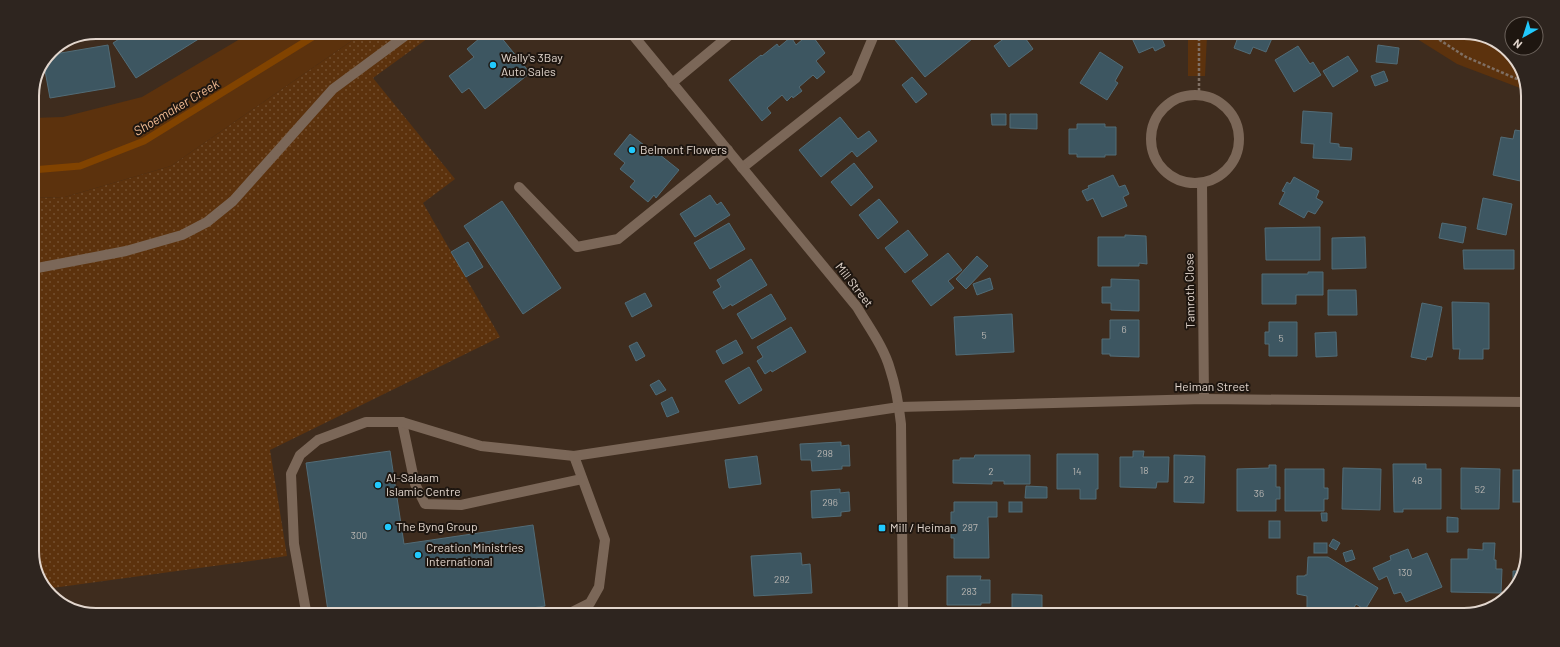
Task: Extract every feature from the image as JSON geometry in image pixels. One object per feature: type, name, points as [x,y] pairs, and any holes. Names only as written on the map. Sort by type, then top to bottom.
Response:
[{"type":"street","points":[[39,268],[126,251],[182,235],[207,222],[233,201],[333,89],[401,39]]},
{"type":"street","name":"Mill Street","points":[[636,39],[856,307],[881,349],[890,369],[899,407],[901,436],[903,608]]},
{"type":"street","points":[[672,83],[725,39]]},
{"type":"street","points":[[742,168],[856,78],[872,39]]},
{"type":"street","points":[[1191,95],[1212,98],[1224,106],[1232,115],[1238,129],[1239,144],[1236,155],[1228,168],[1216,178],[1202,183],[1182,181],[1168,175],[1158,163],[1152,149],[1151,133],[1155,119],[1163,108],[1176,99],[1191,95]]},
{"type":"street","points":[[519,187],[577,246],[618,239],[728,150]]},
{"type":"street","name":"Tamroth Close","points":[[1202,183],[1204,400]]},
{"type":"street","name":"Heiman Street","points":[[305,608],[294,544],[291,474],[300,455],[318,440],[366,422],[402,422],[481,446],[574,456],[899,407],[1204,400],[1521,402]]},
{"type":"street","points":[[402,422],[415,484],[425,504],[461,505],[582,479]]},
{"type":"street","points":[[574,456],[605,540],[599,587],[590,603],[580,608]]},
{"type":"path","points":[[1199,39],[1199,96]]},
{"type":"path","points":[[1438,39],[1466,57],[1518,80]]},
{"type":"shaded area","points":[[240,39],[354,39],[171,166],[65,197],[39,198],[39,118],[63,117],[142,97]]},
{"type":"shaded area","points":[[354,39],[427,39],[373,78],[455,179],[423,203],[500,337],[270,450],[287,556],[53,588],[43,573],[39,555],[39,198],[65,197],[171,166]]},
{"type":"shaded area","points":[[1188,39],[1207,39],[1205,76],[1188,76]]},
{"type":"shaded area","points":[[1417,39],[1472,39],[1489,45],[1496,49],[1509,61],[1518,78],[1520,88],[1457,64]]},
{"type":"building","points":[[119,39],[199,39],[136,78],[113,43]]},
{"type":"building","name":"Wally's 3Bay Auto Sales","points":[[479,39],[502,39],[530,73],[485,109],[469,88],[462,93],[449,76],[474,57],[467,49]]},
{"type":"building","points":[[789,39],[792,39],[796,45],[803,39],[815,39],[825,53],[816,61],[825,72],[817,79],[813,75],[799,87],[802,91],[793,98],[792,96],[787,101],[782,95],[767,108],[771,113],[762,121],[729,80],[777,44],[779,47]]},
{"type":"building","points":[[896,39],[972,39],[925,77],[895,40]]},
{"type":"building","points":[[1004,39],[1026,39],[1033,49],[1009,67],[994,46]]},
{"type":"building","points":[[1132,39],[1162,39],[1165,46],[1155,51],[1153,47],[1139,53]]},
{"type":"building","points":[[1234,39],[1272,39],[1266,52],[1253,47],[1250,54],[1234,48],[1237,40]]},
{"type":"building","points":[[108,45],[115,87],[50,98],[45,71],[59,53]]},
{"type":"building","points":[[1378,45],[1399,48],[1397,64],[1376,62]]},
{"type":"building","points":[[1298,46],[1310,64],[1313,62],[1321,75],[1294,92],[1275,60]]},
{"type":"building","points":[[1100,52],[1123,67],[1115,81],[1118,83],[1107,100],[1080,83]]},
{"type":"building","points":[[1348,56],[1358,71],[1333,87],[1323,71]]},
{"type":"building","points":[[1384,71],[1388,81],[1375,86],[1371,76]]},
{"type":"building","points":[[912,77],[927,94],[916,103],[902,85]]},
{"type":"building","points":[[1303,111],[1332,113],[1330,143],[1339,144],[1339,147],[1352,148],[1351,160],[1313,158],[1314,144],[1301,143]]},
{"type":"building","points":[[991,114],[1006,114],[1006,125],[992,125]]},
{"type":"building","points":[[1010,114],[1037,114],[1037,129],[1010,128]]},
{"type":"building","points":[[840,117],[858,139],[869,131],[877,141],[857,157],[852,151],[821,177],[799,150]]},
{"type":"building","points":[[1077,124],[1105,124],[1105,127],[1116,127],[1116,155],[1105,155],[1105,157],[1077,157],[1077,154],[1069,154],[1069,129],[1077,129]]},
{"type":"building","points":[[1515,130],[1521,131],[1521,181],[1493,175],[1501,137],[1513,139]]},
{"type":"building","points":[[630,134],[649,149],[650,147],[679,170],[656,198],[654,195],[648,202],[630,187],[635,181],[620,169],[625,163],[614,154]]},
{"type":"building","points":[[854,163],[873,187],[851,206],[831,182]]},
{"type":"building","points":[[1113,175],[1119,187],[1125,185],[1129,194],[1123,197],[1127,206],[1102,217],[1093,198],[1087,201],[1082,191],[1089,188],[1088,186]]},
{"type":"building","points":[[1294,177],[1319,191],[1316,198],[1323,202],[1315,214],[1308,211],[1304,218],[1279,204],[1285,192],[1282,191],[1287,182],[1290,184]]},
{"type":"building","points":[[710,195],[717,205],[721,202],[730,215],[695,237],[680,214]]},
{"type":"building","points":[[1483,198],[1512,204],[1506,235],[1477,229]]},
{"type":"building","points":[[879,199],[898,222],[878,239],[859,215]]},
{"type":"building","points":[[502,201],[561,288],[523,314],[464,226]]},
{"type":"building","points":[[729,223],[745,249],[710,269],[694,243]]},
{"type":"building","points":[[1442,223],[1466,227],[1463,243],[1439,238]]},
{"type":"building","points":[[1320,227],[1320,260],[1266,260],[1265,228]]},
{"type":"building","points":[[908,230],[928,255],[905,273],[885,248]]},
{"type":"building","points":[[1125,235],[1146,236],[1147,264],[1139,263],[1139,266],[1098,266],[1098,237],[1125,237]]},
{"type":"building","points":[[1365,237],[1366,268],[1332,269],[1332,238]]},
{"type":"building","points":[[468,242],[483,267],[466,277],[451,252]]},
{"type":"building","points":[[1463,250],[1514,250],[1514,269],[1464,269]]},
{"type":"building","points":[[948,253],[962,270],[948,281],[954,288],[931,306],[912,281]]},
{"type":"building","points":[[977,256],[988,266],[966,289],[956,279]]},
{"type":"building","points":[[751,259],[767,285],[732,306],[731,304],[723,309],[713,292],[721,287],[717,280]]},
{"type":"building","points":[[1308,272],[1323,272],[1323,295],[1296,295],[1296,304],[1262,304],[1262,274],[1308,274]]},
{"type":"building","points":[[990,278],[993,289],[977,295],[973,284]]},
{"type":"building","points":[[1111,279],[1139,280],[1139,311],[1111,310],[1111,303],[1102,303],[1102,287],[1111,287]]},
{"type":"building","points":[[1328,290],[1356,290],[1357,315],[1328,315]]},
{"type":"building","points":[[645,293],[652,306],[632,317],[625,303]]},
{"type":"building","points":[[771,294],[786,319],[752,339],[737,314]]},
{"type":"building","points":[[1452,302],[1489,303],[1489,349],[1483,349],[1483,359],[1459,359],[1460,349],[1453,349]]},
{"type":"building","points":[[1422,303],[1442,307],[1432,357],[1427,357],[1426,360],[1411,357]]},
{"type":"building","points":[[1012,314],[1014,352],[956,355],[954,317]]},
{"type":"building","points":[[1110,320],[1139,320],[1139,357],[1110,356],[1110,354],[1102,354],[1102,339],[1110,339]]},
{"type":"building","points":[[1269,322],[1297,322],[1297,356],[1269,356],[1269,344],[1265,344],[1265,332],[1269,332]]},
{"type":"building","points":[[791,327],[806,352],[772,372],[771,370],[765,374],[757,361],[763,357],[757,347]]},
{"type":"building","points":[[1336,332],[1337,356],[1316,357],[1315,333]]},
{"type":"building","points":[[736,340],[743,353],[723,364],[716,351]]},
{"type":"building","points":[[637,342],[645,356],[636,361],[629,346]]},
{"type":"building","points":[[749,367],[762,390],[739,404],[725,381]]},
{"type":"building","points":[[659,380],[666,390],[656,395],[650,385]]},
{"type":"building","points":[[672,397],[679,412],[667,417],[661,403]]},
{"type":"building","points":[[841,442],[841,446],[849,445],[850,466],[842,466],[842,469],[812,471],[811,460],[801,460],[800,444]]},
{"type":"building","points":[[390,451],[404,544],[533,525],[545,606],[532,608],[328,608],[306,463]]},
{"type":"building","points":[[1133,451],[1144,451],[1143,457],[1169,457],[1168,482],[1157,482],[1156,488],[1120,487],[1120,457],[1133,457]]},
{"type":"building","points":[[1057,454],[1098,454],[1098,489],[1096,489],[1096,499],[1080,499],[1080,489],[1057,489]]},
{"type":"building","points":[[975,455],[1030,455],[1030,484],[1004,484],[1004,481],[992,481],[992,484],[953,483],[953,460],[960,460],[960,458],[974,458]]},
{"type":"building","points":[[1174,455],[1205,456],[1204,503],[1174,502]]},
{"type":"building","points":[[757,456],[761,484],[729,488],[725,460]]},
{"type":"building","points":[[1393,464],[1426,464],[1426,469],[1441,469],[1441,509],[1403,509],[1403,512],[1394,512]]},
{"type":"building","points":[[1269,465],[1276,465],[1276,487],[1280,487],[1280,499],[1276,499],[1276,511],[1237,511],[1237,469],[1269,468]]},
{"type":"building","points":[[1343,468],[1381,469],[1380,510],[1342,509]]},
{"type":"building","points":[[1461,468],[1500,469],[1499,509],[1461,509]]},
{"type":"building","points":[[1285,469],[1324,469],[1324,488],[1328,488],[1328,499],[1324,499],[1324,511],[1285,511]]},
{"type":"building","points":[[1513,470],[1521,470],[1521,502],[1513,502]]},
{"type":"building","points":[[1026,486],[1047,487],[1047,498],[1025,498]]},
{"type":"building","points":[[840,489],[840,493],[849,492],[850,511],[841,512],[841,516],[812,518],[811,491]]},
{"type":"building","points":[[954,502],[997,502],[997,517],[988,517],[989,558],[954,558],[954,538],[951,538],[951,512],[954,512]]},
{"type":"building","points":[[1009,502],[1022,502],[1022,512],[1009,512]]},
{"type":"building","points":[[1321,513],[1327,513],[1327,521],[1322,521]]},
{"type":"building","points":[[1447,517],[1458,518],[1458,532],[1447,532]]},
{"type":"building","points":[[1269,521],[1280,521],[1280,538],[1269,538]]},
{"type":"building","points":[[1333,539],[1340,543],[1336,550],[1329,546]]},
{"type":"building","points":[[1314,543],[1327,543],[1327,553],[1314,553]]},
{"type":"building","points":[[1483,543],[1495,543],[1494,560],[1496,560],[1496,569],[1502,569],[1501,593],[1451,592],[1451,559],[1468,559],[1468,549],[1483,550]]},
{"type":"building","points":[[1408,549],[1412,559],[1427,553],[1442,587],[1406,602],[1401,592],[1394,594],[1387,576],[1379,580],[1373,568],[1391,560],[1390,556]]},
{"type":"building","points":[[1352,550],[1355,559],[1346,562],[1343,553]]},
{"type":"building","points":[[801,553],[802,565],[810,564],[812,593],[754,596],[751,556]]},
{"type":"building","points":[[1308,557],[1328,557],[1378,588],[1366,608],[1362,608],[1356,604],[1354,608],[1307,608],[1307,596],[1297,594],[1297,576],[1307,575]]},
{"type":"building","points":[[1513,571],[1517,571],[1515,576],[1513,579]]},
{"type":"building","points":[[947,576],[981,576],[980,580],[990,580],[990,603],[981,603],[981,605],[947,605]]},
{"type":"building","points":[[1012,594],[1042,595],[1042,608],[1012,608]]},
{"type":"waterway","name":"Shoemaker Creek","points":[[39,169],[80,166],[144,141],[309,39]]},
{"type":"place","name":"Wally's 3Bay Auto Sales","points":[[493,65]]},
{"type":"place","name":"Belmont Flowers","points":[[632,150]]},
{"type":"place","name":"Al-Salaam Islamic Centre","points":[[378,485]]},
{"type":"place","name":"The Byng Group","points":[[388,527]]},
{"type":"place","name":"Mill / Heiman","points":[[882,528]]},
{"type":"place","name":"Creation Ministries International","points":[[418,555]]}]
